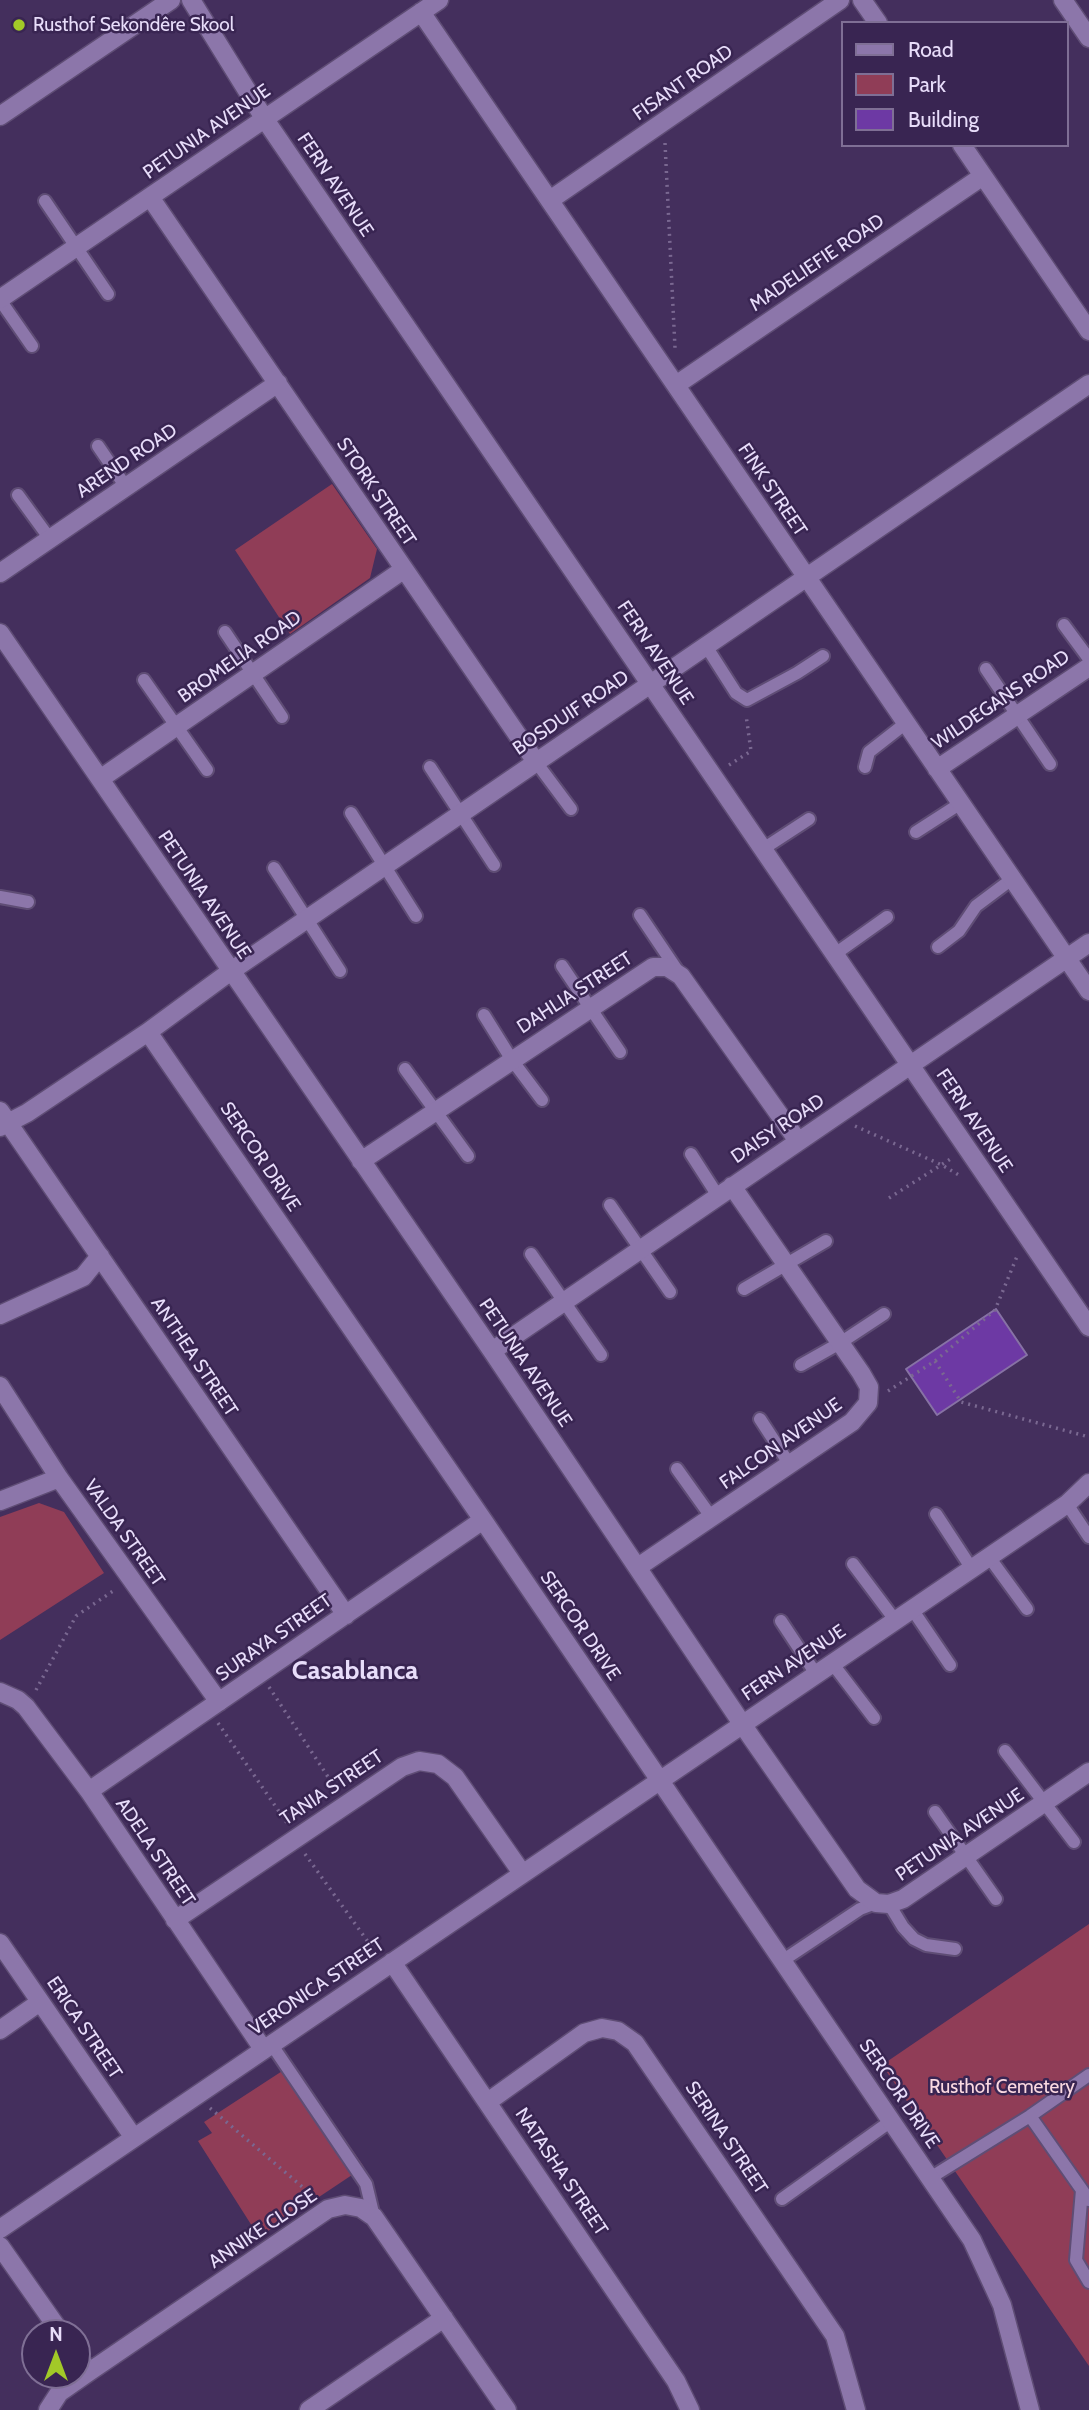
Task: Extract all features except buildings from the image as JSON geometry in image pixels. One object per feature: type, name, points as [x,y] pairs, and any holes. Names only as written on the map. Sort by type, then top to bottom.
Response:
[{"type":"street","points":[[0,116],[171,0]]},
{"type":"street","name":"FERN AVENUE","points":[[191,0],[264,118],[1089,1327]]},
{"type":"street","name":"PETUNIA AVENUE","points":[[0,300],[439,0]]},
{"type":"street","name":"FISANT ROAD","points":[[550,200],[840,0]]},
{"type":"street","points":[[862,0],[877,21]]},
{"type":"street","points":[[1063,0],[1089,38]]},
{"type":"street","name":"FINK STREET","points":[[421,12],[1089,991]]},
{"type":"street","points":[[963,147],[1089,331]]},
{"type":"street","name":"MADELIEFIE ROAD","points":[[676,385],[983,176]]},
{"type":"street","name":"STORK STREET","points":[[150,197],[536,762]]},
{"type":"street","name":"AREND ROAD","points":[[0,573],[278,383]]},
{"type":"street","name":"BOSDUIF ROAD","points":[[148,1032],[383,866],[1089,384]]},
{"type":"street","name":"BROMELIA ROAD","points":[[100,779],[403,569]]},
{"type":"street","name":"PETUNIA AVENUE","points":[[0,633],[857,1889],[882,1903],[903,1899],[1089,1772]]},
{"type":"street","name":"WILDEGANS ROAD","points":[[937,769],[1089,667]]},
{"type":"street","name":"DAISY ROAD","points":[[492,1351],[1089,943]]},
{"type":"street","name":"DAHLIA STREET","points":[[361,1161],[653,967],[667,967],[681,976]]},
{"type":"street","points":[[681,976],[798,1141]]},
{"type":"street","points":[[3,1120],[27,1113],[148,1032]]},
{"type":"street","name":"SERCOR DRIVE","points":[[148,1032],[972,2240],[1002,2305],[1030,2410]]},
{"type":"street","name":"ANTHEA STREET","points":[[3,1120],[100,1256],[346,1615]]},
{"type":"street","name":"FALCON AVENUE","points":[[638,1567],[852,1422],[868,1403],[869,1387],[840,1343],[786,1265],[725,1191]]},
{"type":"street","points":[[0,1315],[83,1277],[100,1256]]},
{"type":"street","name":"VALDA STREET","points":[[0,1386],[60,1478],[219,1702]]},
{"type":"street","points":[[0,1501],[60,1478]]},
{"type":"street","name":"FERN AVENUE","points":[[659,1780],[1067,1504],[1089,1483]]},
{"type":"street","name":"SURAYA STREET","points":[[89,1791],[483,1520]]},
{"type":"street","name":"ADELA STREET","points":[[0,1692],[26,1707],[89,1791],[175,1920],[268,2047]]},
{"type":"street","name":"TANIA STREET","points":[[175,1920],[410,1763],[438,1764],[454,1777],[522,1873]]},
{"type":"street","name":"VERONICA STREET","points":[[0,2229],[659,1780]]},
{"type":"street","name":"ERICA STREET","points":[[0,1943],[134,2137]]},
{"type":"street","name":"NATASHA STREET","points":[[392,1962],[676,2381],[690,2410]]},
{"type":"street","points":[[0,2030],[40,2002]]},
{"type":"street","name":"SERINA STREET","points":[[489,2102],[584,2033],[602,2028],[618,2031],[635,2043],[835,2336],[856,2410]]},
{"type":"street","name":"ANNIKE CLOSE","points":[[91,2371],[328,2209],[353,2206],[374,2217]]},
{"type":"street","points":[[374,2217],[507,2410]]},
{"type":"street","points":[[0,2246],[51,2319]]},
{"type":"street","points":[[309,2410],[444,2318]]},
{"type":"street","name":"ANNIKE CLOSE","points":[[48,2410],[66,2389]]},
{"type":"lane","points":[[45,201],[108,294]]},
{"type":"lane","points":[[0,300],[32,346]]},
{"type":"lane","points":[[97,446],[126,487]]},
{"type":"lane","points":[[18,495],[50,539]]},
{"type":"lane","points":[[1064,625],[1089,659]]},
{"type":"lane","points":[[225,632],[282,717]]},
{"type":"lane","points":[[706,646],[736,693],[744,699],[755,698],[823,656]]},
{"type":"lane","points":[[986,669],[1050,764]]},
{"type":"lane","points":[[144,680],[207,770]]},
{"type":"lane","points":[[865,767],[869,752],[906,723]]},
{"type":"lane","name":"STORK STREET","points":[[536,762],[571,809]]},
{"type":"lane","points":[[430,767],[494,865]]},
{"type":"lane","points":[[916,832],[961,803]]},
{"type":"lane","points":[[351,813],[416,916]]},
{"type":"lane","points":[[763,849],[809,819]]},
{"type":"lane","points":[[274,868],[340,971]]},
{"type":"lane","points":[[938,947],[959,931],[976,906],[1012,879]]},
{"type":"lane","points":[[0,897],[28,902]]},
{"type":"lane","points":[[640,915],[681,976]]},
{"type":"lane","points":[[835,954],[887,918]]},
{"type":"lane","points":[[562,966],[620,1052]]},
{"type":"lane","points":[[484,1015],[542,1100]]},
{"type":"lane","points":[[405,1069],[467,1156]]},
{"type":"lane","points":[[691,1154],[725,1191]]},
{"type":"lane","points":[[610,1205],[670,1292]]},
{"type":"lane","points":[[744,1289],[826,1241]]},
{"type":"lane","points":[[531,1254],[601,1355]]},
{"type":"lane","points":[[801,1365],[884,1314]]},
{"type":"lane","points":[[760,1419],[790,1465]]},
{"type":"lane","points":[[677,1469],[712,1518]]},
{"type":"lane","points":[[1067,1504],[1089,1537]]},
{"type":"lane","points":[[936,1514],[972,1569]]},
{"type":"lane","points":[[989,1557],[1027,1609]]},
{"type":"lane","points":[[853,1564],[895,1620]]},
{"type":"lane","points":[[912,1609],[950,1665]]},
{"type":"lane","points":[[781,1621],[816,1674]]},
{"type":"lane","points":[[832,1664],[874,1718]]},
{"type":"lane","points":[[1006,1751],[1074,1842]]},
{"type":"lane","points":[[935,1812],[996,1899]]},
{"type":"lane","points":[[782,1961],[860,1909],[882,1903],[914,1939],[926,1945],[955,1949]]},
{"type":"lane","points":[[268,2047],[366,2184],[374,2217]]},
{"type":"lane","points":[[930,2178],[1030,2116],[1089,2075]]},
{"type":"lane","points":[[1030,2116],[1085,2195],[1076,2259],[1089,2282]]},
{"type":"lane","points":[[782,2199],[891,2121]]},
{"type":"path","points":[[663,121],[676,385]]},
{"type":"path","points":[[713,776],[751,751],[744,699]]},
{"type":"path","points":[[834,1116],[942,1164],[963,1178]]},
{"type":"path","points":[[889,1198],[967,1149]]},
{"type":"path","points":[[868,1403],[935,1361],[995,1310],[1017,1254],[1032,1244]]},
{"type":"path","points":[[935,1361],[961,1402],[1089,1437]]},
{"type":"path","points":[[26,1707],[76,1616],[131,1579]]},
{"type":"path","points":[[260,1674],[332,1786],[351,1801]]},
{"type":"path","points":[[195,2096],[328,2209]]},
{"type":"green space","points":[[332,484],[377,549],[370,578],[290,634],[235,550]]},
{"type":"green space","points":[[39,1503],[64,1512],[104,1573],[0,1640],[0,1517]]},
{"type":"green space","name":"Rusthof Cemetery","points":[[1089,1924],[1089,2366],[882,2065]]},
{"type":"green space","points":[[293,2064],[364,2167],[259,2237],[198,2141],[212,2133],[204,2122]]},
{"type":"place","name":"Rusthof Sekondêre Skool","points":[[19,25]]},
{"type":"district","name":"Casablanca","points":[[355,1671]]}]
